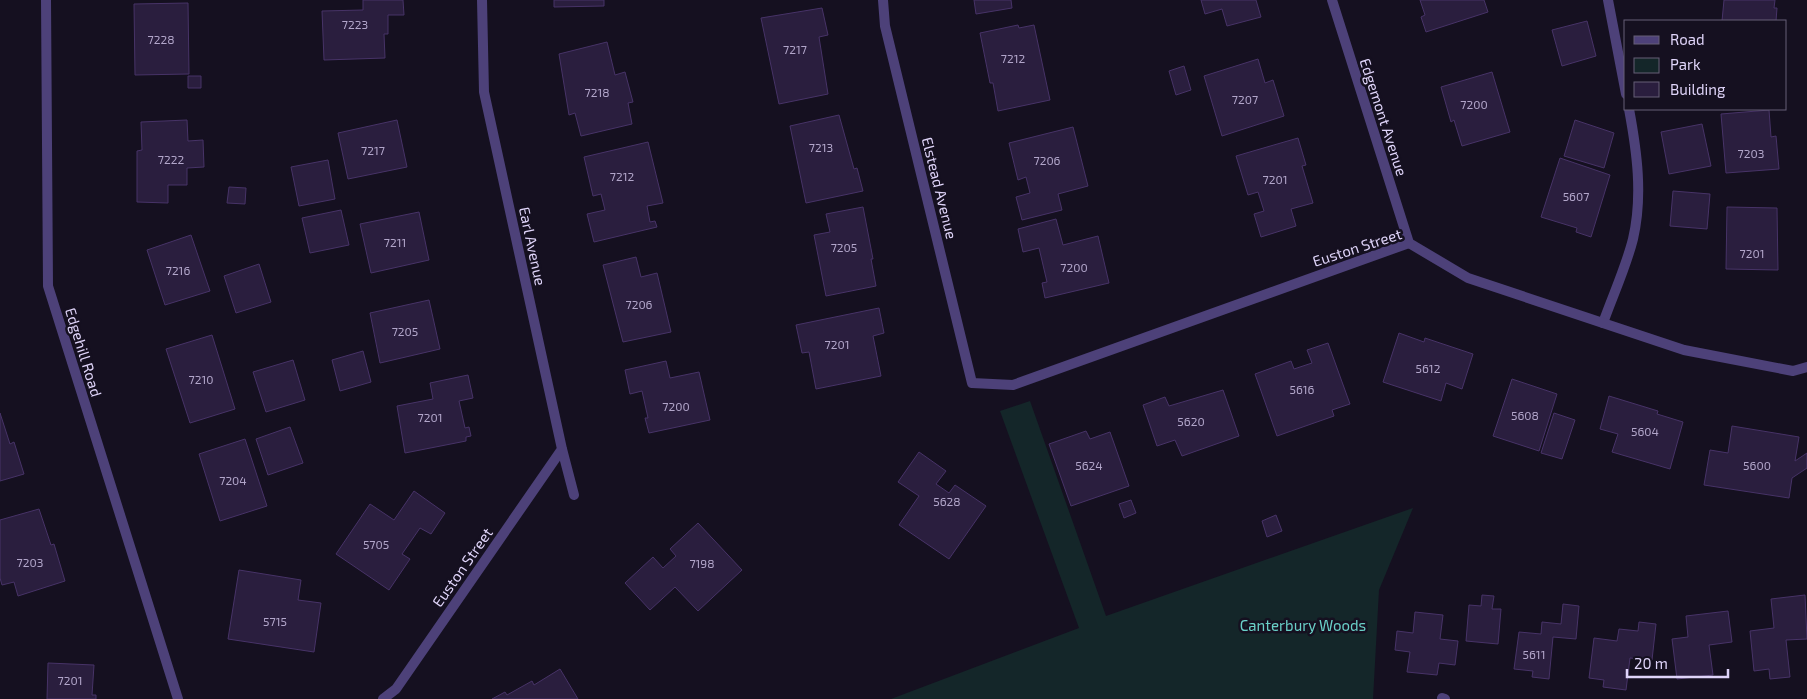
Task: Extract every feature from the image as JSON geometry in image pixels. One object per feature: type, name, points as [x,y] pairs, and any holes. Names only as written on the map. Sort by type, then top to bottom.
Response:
[{"type":"street","name":"Edgehill Road","points":[[46,0],[48,286],[178,699]]},
{"type":"street","name":"Earl Avenue","points":[[482,0],[484,92],[562,449],[574,495]]},
{"type":"street","name":"Elstead Avenue","points":[[884,0],[885,26],[972,383]]},
{"type":"street","name":"Edgemont Avenue","points":[[1332,0],[1409,243]]},
{"type":"street","points":[[1608,0],[1624,84]]},
{"type":"street","points":[[1603,323],[1633,239],[1639,185],[1636,144],[1629,110]]},
{"type":"street","name":"Euston Street","points":[[972,383],[1013,385],[1409,243],[1468,278],[1684,350],[1793,371],[1807,367]]},
{"type":"street","name":"Euston Street","points":[[383,699],[396,689],[562,449]]},
{"type":"street","points":[[1442,698],[1446,699]]},
{"type":"green space","name":"Canterbury Woods","points":[[1030,401],[1106,616],[1413,508],[1379,590],[1373,699],[891,699],[1079,628],[1000,411]]},
{"type":"building","points":[[363,0],[403,0],[404,15],[388,15],[388,34],[384,34],[385,58],[324,60],[322,11],[363,10]]},
{"type":"building","points":[[554,0],[604,0],[604,6],[554,7]]},
{"type":"building","points":[[974,0],[1011,0],[1012,8],[976,14]]},
{"type":"building","points":[[1201,0],[1256,0],[1261,17],[1227,26],[1222,9],[1205,14]]},
{"type":"building","points":[[1420,0],[1484,0],[1488,12],[1426,32],[1421,17],[1425,15]]},
{"type":"building","points":[[1724,0],[1775,0],[1774,8],[1777,8],[1776,20],[1722,20]]},
{"type":"building","points":[[188,3],[189,74],[135,75],[134,4]]},
{"type":"building","points":[[822,8],[828,35],[819,37],[828,94],[779,104],[761,18]]},
{"type":"building","points":[[1587,21],[1596,56],[1562,66],[1552,30]]},
{"type":"building","points":[[1018,25],[1019,28],[1034,25],[1050,100],[998,111],[980,33]]},
{"type":"building","points":[[607,42],[615,75],[625,72],[633,102],[628,103],[632,124],[581,136],[575,113],[569,115],[559,54]]},
{"type":"building","points":[[1258,59],[1265,83],[1273,80],[1284,116],[1222,136],[1204,76]]},
{"type":"building","points":[[1184,66],[1191,90],[1176,95],[1169,71]]},
{"type":"building","points":[[1492,72],[1510,132],[1462,146],[1454,120],[1451,122],[1441,87]]},
{"type":"building","points":[[188,76],[201,76],[201,88],[188,88]]},
{"type":"building","points":[[1769,110],[1771,137],[1776,136],[1779,169],[1726,173],[1721,114]]},
{"type":"building","points":[[839,115],[854,169],[857,168],[863,191],[806,203],[790,126]]},
{"type":"building","points":[[187,120],[188,141],[203,140],[204,167],[187,168],[187,185],[168,185],[168,203],[137,202],[137,151],[142,150],[141,122]]},
{"type":"building","points":[[397,120],[407,167],[348,179],[338,133]]},
{"type":"building","points":[[1575,120],[1614,133],[1604,168],[1564,156]]},
{"type":"building","points":[[1702,124],[1711,166],[1669,174],[1661,132]]},
{"type":"building","points":[[1073,127],[1088,186],[1058,194],[1062,210],[1022,220],[1016,197],[1030,193],[1026,177],[1018,180],[1009,143]]},
{"type":"building","points":[[1298,138],[1306,165],[1302,166],[1313,203],[1291,209],[1296,226],[1261,237],[1254,214],[1264,211],[1258,192],[1248,195],[1236,156]]},
{"type":"building","points":[[648,142],[663,203],[647,206],[650,222],[655,221],[657,227],[594,242],[587,214],[605,210],[601,194],[593,196],[584,157]]},
{"type":"building","points":[[1560,158],[1610,175],[1591,237],[1576,232],[1577,228],[1541,217]]},
{"type":"building","points":[[328,160],[335,199],[299,206],[291,167]]},
{"type":"building","points":[[229,187],[246,188],[245,204],[227,203]]},
{"type":"building","points":[[1673,191],[1710,194],[1707,229],[1670,226]]},
{"type":"building","points":[[863,207],[876,286],[826,296],[814,235],[830,232],[826,214]]},
{"type":"building","points":[[1727,207],[1777,208],[1778,270],[1726,269]]},
{"type":"building","points":[[341,210],[349,245],[310,253],[302,218]]},
{"type":"building","points":[[419,212],[429,260],[371,273],[360,224]]},
{"type":"building","points":[[1056,219],[1063,245],[1098,236],[1109,283],[1045,298],[1042,283],[1047,282],[1039,248],[1023,252],[1018,229]]},
{"type":"building","points":[[191,235],[210,291],[165,305],[147,250]]},
{"type":"building","points":[[636,257],[641,277],[657,273],[671,332],[623,342],[603,265]]},
{"type":"building","points":[[259,264],[271,302],[236,313],[224,276]]},
{"type":"building","points":[[429,300],[440,349],[380,363],[370,313]]},
{"type":"building","points":[[879,308],[884,333],[873,336],[881,376],[816,389],[809,352],[802,353],[796,325]]},
{"type":"building","points":[[1399,333],[1424,342],[1425,338],[1473,354],[1462,389],[1446,383],[1441,401],[1383,382]]},
{"type":"building","points":[[212,335],[235,409],[190,423],[166,349]]},
{"type":"building","points":[[1328,343],[1350,404],[1332,410],[1334,416],[1277,436],[1255,374],[1291,361],[1294,369],[1312,363],[1307,350]]},
{"type":"building","points":[[363,351],[371,382],[340,391],[332,360]]},
{"type":"building","points":[[293,360],[305,400],[266,412],[253,372]]},
{"type":"building","points":[[666,361],[670,378],[699,372],[710,420],[649,433],[642,391],[630,394],[625,370]]},
{"type":"building","points":[[468,375],[473,398],[459,401],[465,428],[469,427],[471,436],[466,437],[466,441],[405,453],[397,406],[433,399],[430,383]]},
{"type":"building","points":[[1512,379],[1557,394],[1539,451],[1493,436]]},
{"type":"building","points":[[1223,390],[1239,436],[1182,456],[1175,440],[1157,446],[1143,405],[1165,397],[1169,406]]},
{"type":"building","points":[[1609,396],[1658,411],[1657,414],[1683,422],[1670,469],[1612,452],[1618,434],[1600,429]]},
{"type":"building","points":[[0,413],[10,444],[14,442],[24,474],[0,481]]},
{"type":"building","points":[[1554,413],[1575,420],[1562,459],[1541,453]]},
{"type":"building","points":[[1732,426],[1799,437],[1795,461],[1807,453],[1807,468],[1792,478],[1789,498],[1704,485],[1710,450],[1728,453]]},
{"type":"building","points":[[290,427],[303,463],[268,475],[256,439]]},
{"type":"building","points":[[1086,431],[1090,439],[1110,432],[1129,486],[1071,506],[1049,444]]},
{"type":"building","points":[[245,439],[267,506],[220,521],[199,454]]},
{"type":"building","points":[[919,452],[946,471],[936,484],[949,493],[955,485],[986,506],[949,559],[899,525],[919,496],[898,482]]},
{"type":"building","points":[[414,491],[445,513],[431,534],[420,528],[402,554],[410,559],[389,590],[336,554],[370,504],[394,520]]},
{"type":"building","points":[[1131,500],[1136,513],[1124,518],[1119,504]]},
{"type":"building","points":[[39,509],[51,545],[54,544],[65,581],[18,596],[14,582],[2,585],[0,578],[0,520]]},
{"type":"building","points":[[1276,515],[1282,531],[1267,537],[1262,521]]},
{"type":"building","points":[[698,523],[742,570],[698,611],[675,587],[650,610],[625,583],[653,557],[663,568],[676,556],[670,549]]},
{"type":"building","points":[[239,570],[301,580],[298,600],[321,603],[314,652],[228,639]]},
{"type":"building","points":[[1482,595],[1494,596],[1492,609],[1501,609],[1498,644],[1466,641],[1469,605],[1481,606]]},
{"type":"building","points":[[1805,595],[1807,639],[1786,640],[1790,677],[1770,679],[1769,669],[1754,671],[1750,631],[1774,628],[1771,599]]},
{"type":"building","points":[[1563,604],[1579,606],[1576,639],[1553,637],[1549,679],[1532,677],[1533,671],[1514,669],[1519,632],[1541,634],[1542,622],[1561,624]]},
{"type":"building","points":[[1728,611],[1732,642],[1709,645],[1713,675],[1677,679],[1672,639],[1688,637],[1686,616]]},
{"type":"building","points":[[1415,612],[1443,615],[1440,639],[1458,641],[1455,665],[1439,663],[1437,675],[1407,672],[1410,652],[1395,650],[1397,631],[1413,633]]},
{"type":"building","points":[[1639,622],[1656,624],[1652,660],[1630,658],[1626,690],[1603,687],[1604,680],[1589,678],[1594,638],[1617,641],[1619,629],[1638,631]]},
{"type":"building","points":[[48,663],[94,665],[92,695],[96,695],[96,699],[47,699]]},
{"type":"building","points":[[560,669],[578,699],[492,699],[505,692],[507,695],[532,681],[534,685]]}]
